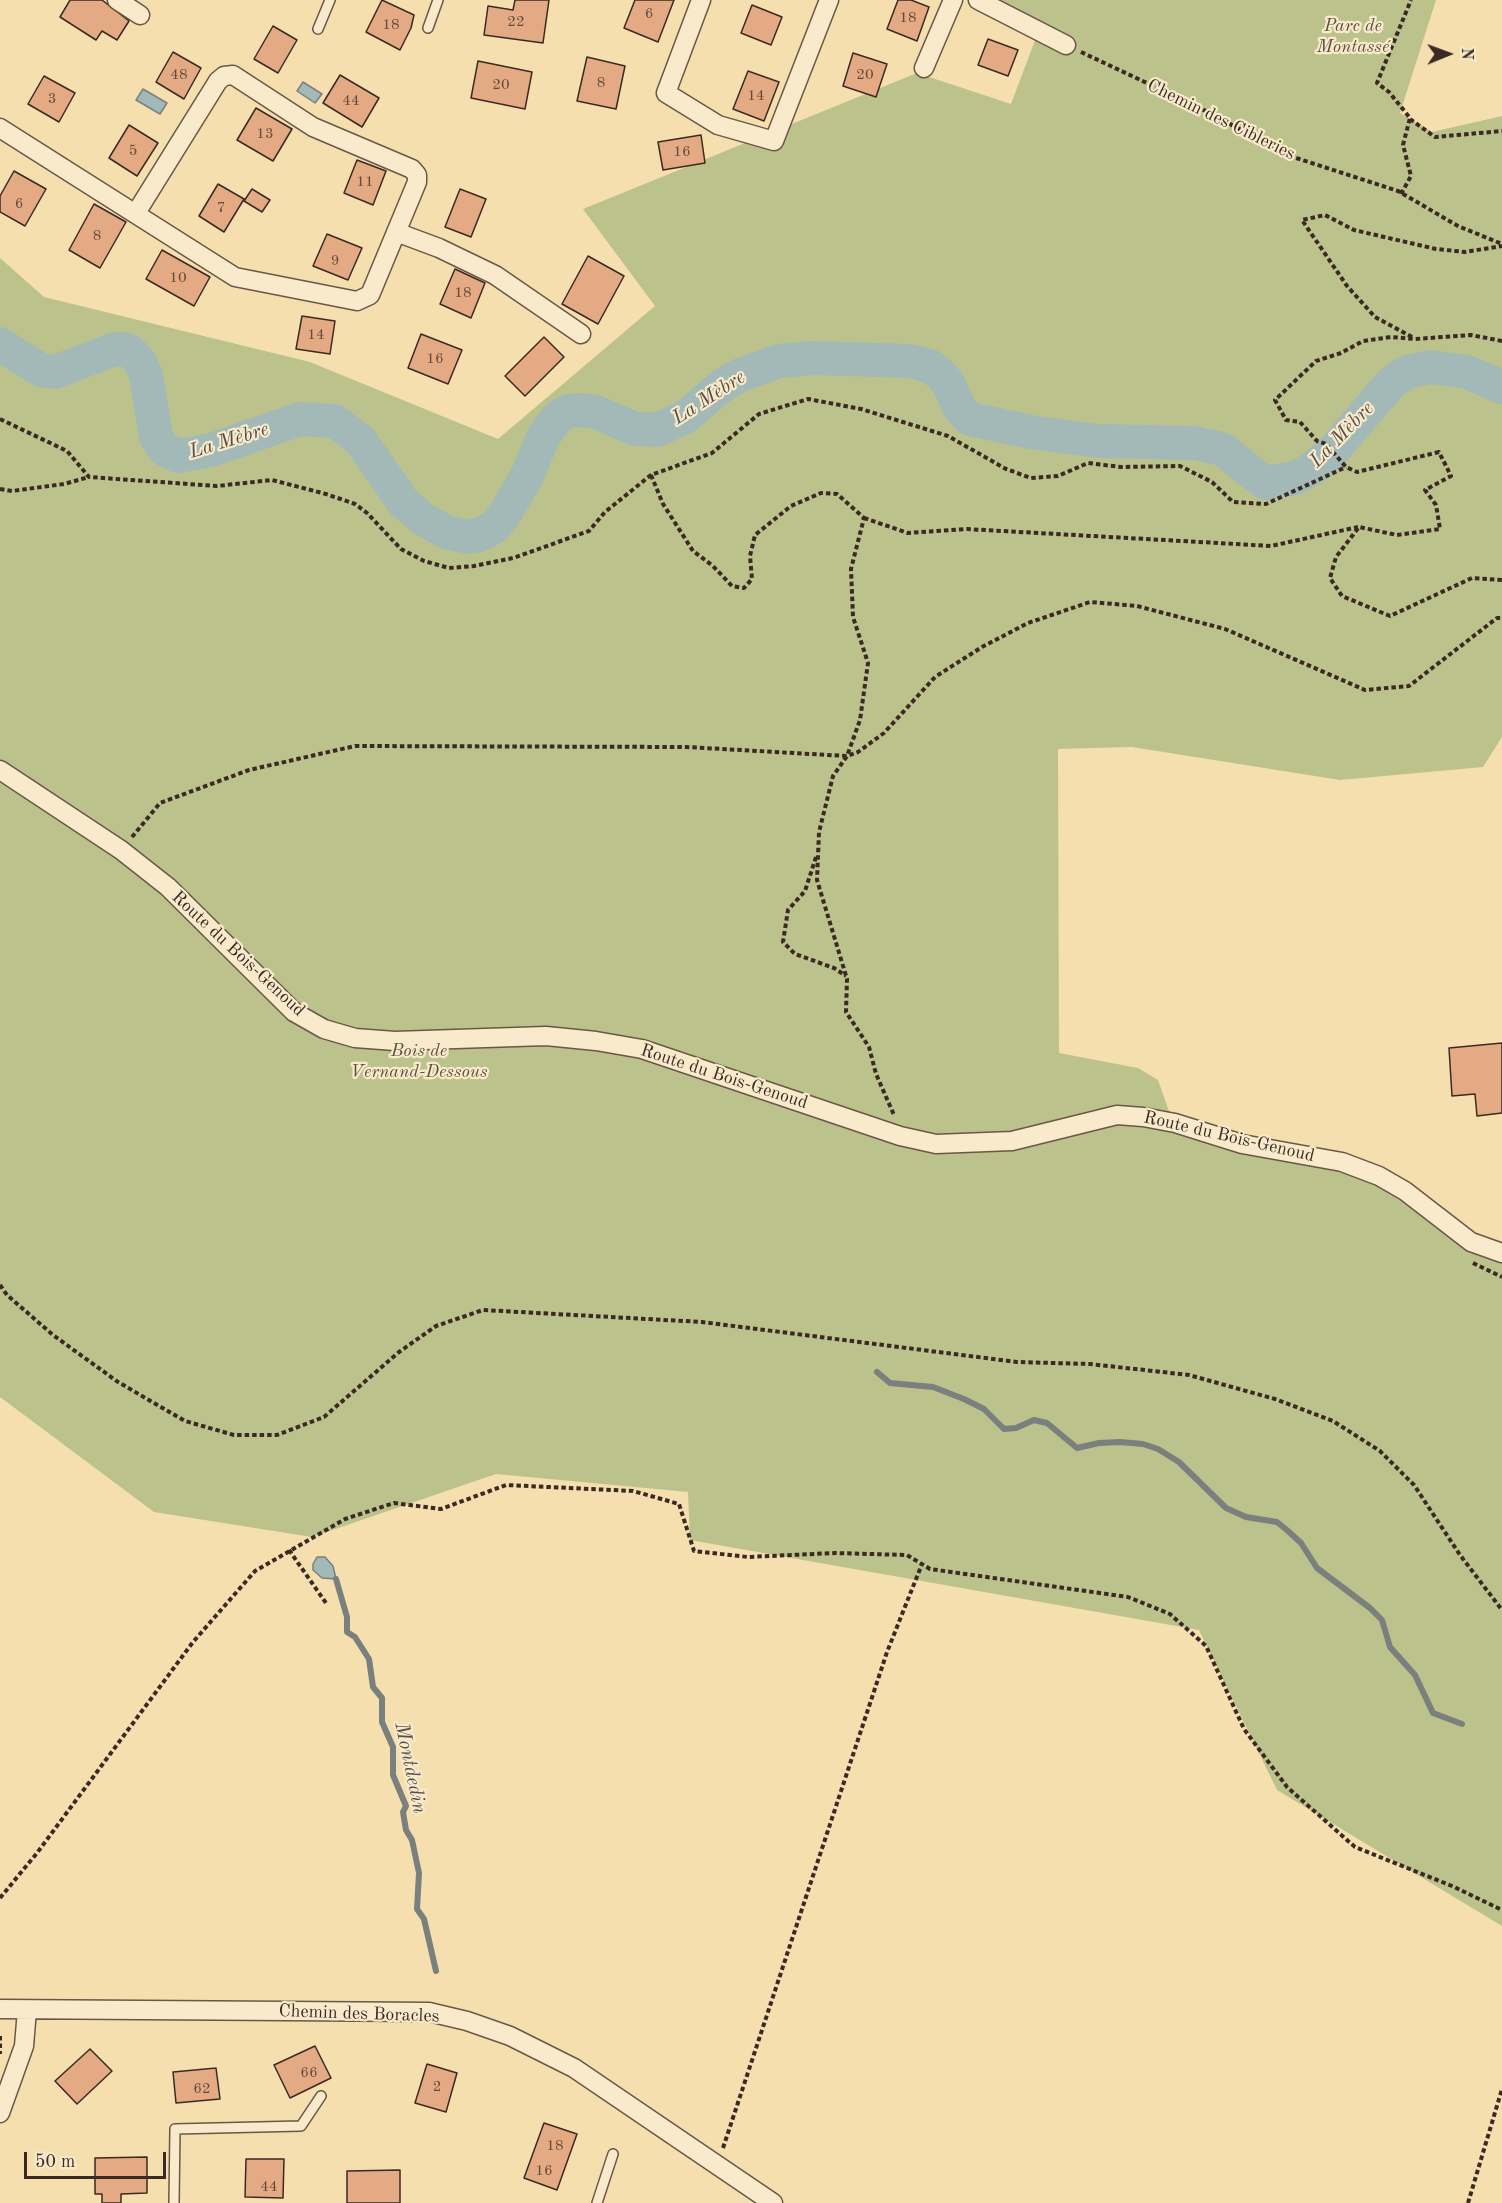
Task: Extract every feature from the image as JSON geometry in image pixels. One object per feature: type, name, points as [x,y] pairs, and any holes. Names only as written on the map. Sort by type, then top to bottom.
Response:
[{"type":"street","points":[[117,0],[140,15]]},
{"type":"street","points":[[701,0],[666,93],[717,125],[774,141],[829,0]]},
{"type":"street","points":[[924,68],[953,0]]},
{"type":"street","points":[[978,0],[1066,45]]},
{"type":"street","points":[[0,128],[235,277],[357,301],[370,295],[417,182],[417,175],[412,169],[313,127],[233,75],[224,76],[218,81],[136,213]]},
{"type":"street","points":[[396,232],[439,248],[495,275],[581,334]]},
{"type":"street","name":"Route du Bois-Genoud","points":[[0,770],[121,850],[168,888],[294,1012],[324,1029],[355,1038],[396,1041],[546,1036],[642,1049],[900,1136],[936,1144],[1012,1141],[1117,1115],[1143,1116],[1175,1123],[1242,1144],[1342,1162],[1379,1176],[1405,1191],[1471,1242],[1502,1253]]},
{"type":"street","name":"Chemin des Boracles","points":[[0,2009],[429,2012],[467,2021],[510,2036],[574,2068],[773,2203]]},
{"type":"street","points":[[0,2113],[24,2046],[27,2010]]},
{"type":"lane","points":[[318,29],[330,0]]},
{"type":"lane","points":[[428,28],[438,0]]},
{"type":"lane","points":[[174,2203],[175,2129],[301,2126],[321,2096]]},
{"type":"lane","points":[[597,2203],[613,2154]]},
{"type":"path","points":[[1411,0],[1377,83],[1389,92],[1410,118],[1435,137],[1502,131]]},
{"type":"path","name":"Chemin des Cibleries","points":[[1066,45],[1200,108],[1290,156],[1401,194],[1458,226],[1502,245]]},
{"type":"path","points":[[1401,194],[1411,176],[1403,145],[1410,118]]},
{"type":"path","points":[[1415,339],[1375,317],[1347,286],[1302,219],[1325,214],[1354,230],[1436,249],[1465,252],[1502,245]]},
{"type":"path","points":[[651,475],[663,504],[693,550],[713,566],[732,586],[744,588],[752,579],[750,556],[755,535],[791,506],[820,493],[837,494],[864,518],[908,532],[967,529],[1271,546],[1359,527],[1397,535],[1440,529],[1436,505],[1425,490],[1451,476],[1439,452],[1357,472],[1346,466],[1326,444],[1317,441],[1300,422],[1286,420],[1275,400],[1316,361],[1341,353],[1363,341],[1391,337],[1415,339],[1471,335],[1502,342]]},
{"type":"path","points":[[0,489],[12,491],[64,484],[89,477],[217,486],[272,480],[355,504],[401,549],[424,561],[449,568],[474,566],[513,558],[589,531],[605,512],[651,475],[711,453],[759,414],[808,399],[861,409],[948,436],[1006,469],[1031,478],[1058,476],[1088,463],[1121,466],[1180,466],[1212,482],[1233,502],[1266,504],[1346,466]]},
{"type":"path","points":[[0,418],[67,451],[89,477]]},
{"type":"path","points":[[864,518],[851,568],[853,617],[868,663],[860,720],[847,756],[833,776],[819,832],[817,880],[846,976],[846,1012],[870,1047],[876,1074],[890,1103],[900,1136]]},
{"type":"path","points":[[1359,527],[1336,557],[1330,578],[1342,596],[1390,616],[1472,578],[1502,580]]},
{"type":"path","points":[[121,850],[160,803],[249,770],[355,746],[686,747],[847,756],[858,752],[884,733],[935,677],[982,647],[1028,623],[1090,602],[1137,606],[1225,629],[1365,690],[1409,686],[1497,618],[1502,618]]},
{"type":"path","points":[[818,852],[805,891],[788,910],[783,942],[795,954],[834,968],[846,976]]},
{"type":"path","points":[[0,1285],[53,1335],[118,1382],[185,1421],[234,1436],[277,1435],[324,1417],[399,1352],[436,1326],[483,1310],[702,1322],[1017,1362],[1090,1364],[1189,1375],[1275,1398],[1332,1421],[1380,1451],[1414,1485],[1460,1555],[1502,1610]]},
{"type":"path","points":[[0,1898],[37,1853],[193,1642],[255,1572],[289,1550],[345,1520],[394,1503],[441,1509],[506,1485],[633,1491],[679,1504],[694,1551],[748,1557],[835,1553],[907,1555],[930,1569],[1128,1597],[1170,1614],[1206,1646],[1244,1730],[1287,1787],[1355,1847],[1452,1886],[1502,1910]]},
{"type":"path","points":[[289,1550],[326,1604]]},
{"type":"path","points":[[718,2165],[887,1652],[922,1564]]},
{"type":"path","points":[[0,2036],[0,2054]]},
{"type":"path","points":[[1468,2203],[1502,2089]]},
{"type":"green space","name":"Bois de Vernand-Dessous","points":[[987,0],[1436,0],[1400,113],[1432,132],[1502,116],[1502,737],[1483,767],[1340,780],[1132,747],[1058,749],[1059,1053],[1138,1068],[1158,1080],[1176,1131],[1340,1169],[1376,1182],[1502,1261],[1502,1926],[1277,1790],[1199,1630],[690,1540],[688,1492],[496,1474],[312,1537],[154,1512],[0,1397],[0,258],[44,297],[310,362],[498,439],[655,306],[583,209],[917,73],[1011,104],[1037,35]]},
{"type":"shaded area","points":[[303,82],[322,94],[315,103],[297,91]]},
{"type":"shaded area","points":[[143,89],[167,103],[160,114],[136,100]]},
{"type":"shaded area","points":[[317,1557],[325,1557],[333,1566],[336,1579],[322,1578],[313,1570]]},
{"type":"building","points":[[70,0],[102,0],[129,21],[117,40],[102,31],[96,40],[60,17]]},
{"type":"building","points":[[382,0],[414,15],[411,28],[400,50],[366,32]]},
{"type":"building","points":[[515,0],[549,0],[543,43],[484,35],[488,6],[513,10]]},
{"type":"building","points":[[635,0],[674,0],[658,42],[624,28]]},
{"type":"building","points":[[898,0],[911,0],[929,7],[917,41],[887,29]]},
{"type":"building","points":[[752,5],[782,17],[771,45],[741,33]]},
{"type":"building","points":[[273,26],[297,40],[278,73],[254,59]]},
{"type":"building","points":[[988,39],[1018,50],[1008,76],[978,65]]},
{"type":"building","points":[[173,52],[201,68],[184,99],[156,82]]},
{"type":"building","points":[[853,53],[887,64],[876,97],[843,86]]},
{"type":"building","points":[[587,57],[625,66],[616,109],[577,101]]},
{"type":"building","points":[[478,61],[532,72],[525,109],[471,98]]},
{"type":"building","points":[[748,71],[779,82],[764,121],[733,109]]},
{"type":"building","points":[[340,75],[379,98],[362,127],[323,103]]},
{"type":"building","points":[[44,76],[75,93],[59,122],[28,104]]},
{"type":"building","points":[[256,108],[292,129],[273,161],[237,140]]},
{"type":"building","points":[[129,125],[158,143],[137,176],[109,158]]},
{"type":"building","points":[[701,135],[705,163],[663,170],[658,142]]},
{"type":"building","points":[[357,160],[386,171],[373,205],[344,193]]},
{"type":"building","points":[[14,171],[46,189],[25,226],[0,212],[0,196]]},
{"type":"building","points":[[218,184],[244,199],[224,232],[199,216]]},
{"type":"building","points":[[252,189],[270,200],[262,212],[244,201]]},
{"type":"building","points":[[460,189],[486,199],[471,237],[445,227]]},
{"type":"building","points":[[94,204],[126,222],[100,268],[69,250]]},
{"type":"building","points":[[327,234],[362,248],[348,280],[313,266]]},
{"type":"building","points":[[162,250],[210,277],[194,306],[146,279]]},
{"type":"building","points":[[588,256],[624,276],[598,324],[562,304]]},
{"type":"building","points":[[455,269],[485,283],[471,318],[440,304]]},
{"type":"building","points":[[302,316],[335,321],[330,354],[296,349]]},
{"type":"building","points":[[421,334],[462,350],[448,384],[408,368]]},
{"type":"building","points":[[544,337],[564,357],[525,396],[505,376]]},
{"type":"building","points":[[1502,1043],[1502,1113],[1477,1116],[1475,1094],[1452,1096],[1449,1048]]},
{"type":"building","points":[[315,2046],[331,2078],[290,2098],[274,2065]]},
{"type":"building","points":[[90,2049],[112,2071],[77,2104],[55,2081]]},
{"type":"building","points":[[427,2064],[457,2073],[446,2112],[415,2103]]},
{"type":"building","points":[[216,2068],[220,2099],[176,2103],[173,2072]]},
{"type":"building","points":[[544,2123],[577,2134],[557,2190],[524,2178]]},
{"type":"building","points":[[147,2157],[147,2193],[121,2194],[121,2203],[102,2203],[102,2194],[95,2194],[95,2158]]},
{"type":"building","points":[[246,2159],[284,2159],[283,2198],[245,2197]]},
{"type":"building","points":[[400,2170],[400,2203],[347,2203],[347,2171]]},
{"type":"waterway","name":"La Mèbre","points":[[0,344],[41,370],[55,372],[112,350],[124,349],[131,352],[140,362],[146,375],[156,437],[164,449],[178,456],[211,450],[300,419],[335,421],[361,441],[403,502],[423,519],[446,532],[468,537],[479,535],[494,527],[504,515],[527,476],[543,437],[558,417],[569,411],[582,410],[596,412],[635,429],[657,430],[685,417],[723,385],[740,375],[779,361],[813,358],[911,361],[930,366],[940,374],[948,383],[960,409],[970,419],[1031,432],[1098,441],[1195,443],[1222,449],[1265,483],[1295,478],[1313,468],[1332,452],[1391,383],[1407,372],[1430,367],[1467,372],[1502,387]]},
{"type":"waterway","points":[[877,1372],[890,1383],[933,1387],[964,1399],[984,1409],[1004,1429],[1016,1428],[1034,1420],[1047,1423],[1077,1448],[1099,1443],[1120,1442],[1143,1444],[1158,1449],[1179,1462],[1226,1508],[1246,1517],[1277,1522],[1288,1531],[1301,1543],[1317,1568],[1370,1608],[1382,1620],[1390,1647],[1415,1675],[1433,1713],[1462,1724]]},
{"type":"waterway","name":"Montdedin","points":[[336,1579],[347,1617],[347,1632],[355,1637],[369,1659],[373,1687],[382,1698],[382,1722],[393,1747],[393,1775],[406,1806],[403,1812],[406,1830],[412,1840],[419,1873],[417,1909],[424,1919],[436,1971]]},
{"type":"park label","name":"Parc de Montassé","points":[[1353,36]]}]
